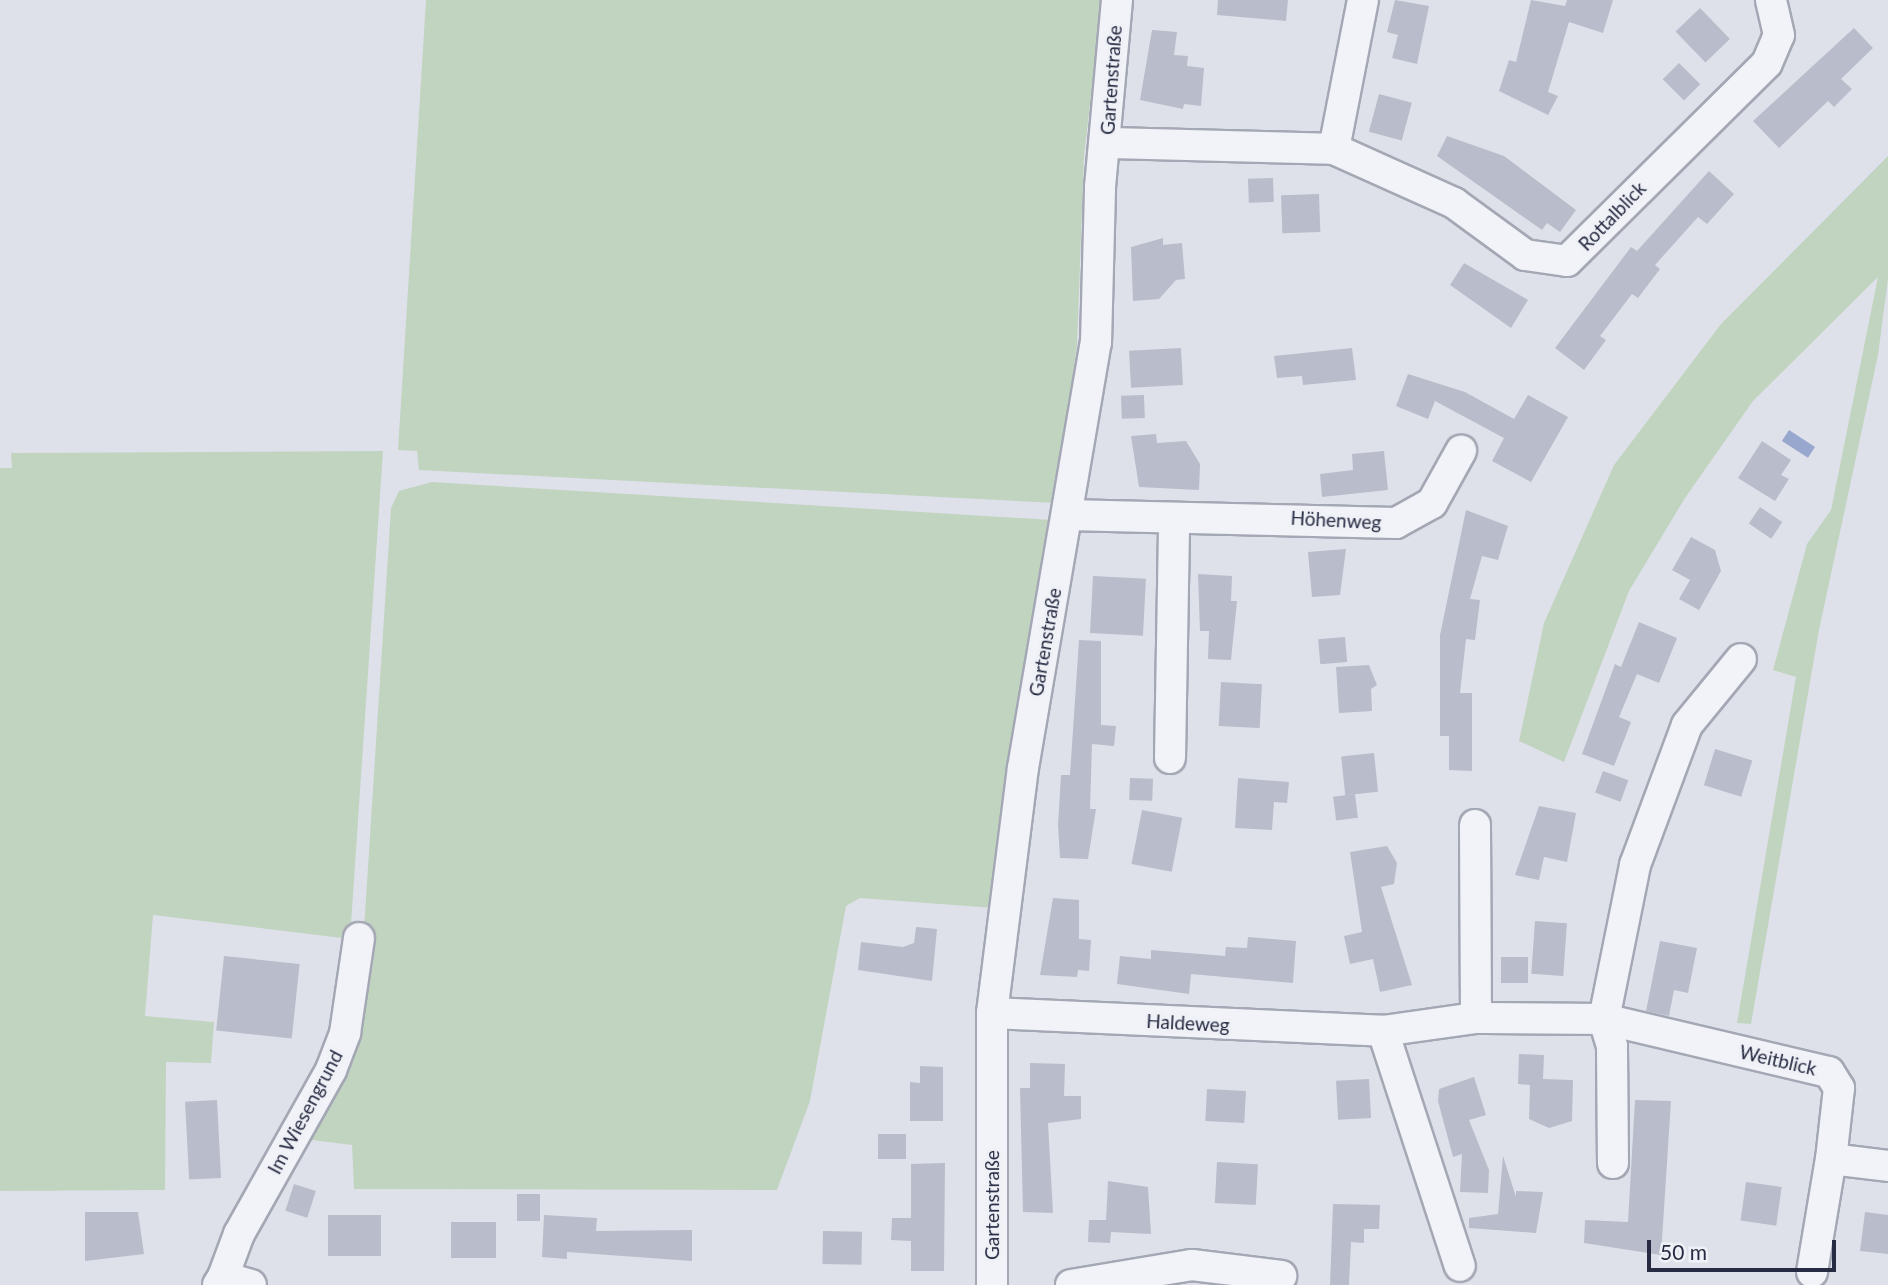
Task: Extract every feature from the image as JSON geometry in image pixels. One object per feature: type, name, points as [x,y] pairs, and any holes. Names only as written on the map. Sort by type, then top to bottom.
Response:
[{"type":"street","name":"Gartenstraße","points":[[992,1285],[992,1013],[1023,768],[1096,343],[1117,0]]},
{"type":"street","points":[[1334,149],[1363,0]]},
{"type":"street","name":"Rottalblick","points":[[1107,143],[1334,149],[1444,198],[1525,255],[1567,261],[1767,62],[1779,35],[1772,0]]},
{"type":"street","name":"Höhenweg","points":[[1067,515],[1396,523],[1437,498],[1461,451]]},
{"type":"street","points":[[1170,758],[1174,519]]},
{"type":"street","points":[[1613,1163],[1612,1046],[1604,1019],[1635,865],[1657,791],[1687,725],[1741,659]]},
{"type":"street","points":[[1475,825],[1476,1018]]},
{"type":"street","name":"Im Wiesengrund","points":[[251,1285],[220,1281],[239,1234],[331,1070],[345,1033],[359,938]]},
{"type":"street","name":"Haldeweg","points":[[992,1013],[1384,1031],[1476,1018],[1604,1019],[1721,1047]]},
{"type":"street","points":[[1384,1031],[1460,1266]]},
{"type":"street","name":"Weitblick","points":[[1721,1047],[1829,1072],[1839,1088],[1831,1159],[1812,1272]]},
{"type":"street","points":[[1831,1159],[1888,1166]]},
{"type":"street","points":[[1071,1285],[1192,1265],[1282,1276]]},
{"type":"green space","points":[[426,0],[1102,0],[1084,156],[1077,345],[1055,503],[419,470],[417,451],[398,450]]},
{"type":"green space","points":[[1888,156],[1888,279],[1878,355],[1819,630],[1751,1024],[1737,1023],[1796,677],[1773,670],[1807,544],[1831,510],[1878,277],[1753,401],[1685,498],[1629,591],[1564,762],[1519,741],[1544,623],[1614,465],[1721,324]]},
{"type":"green space","points":[[383,451],[350,939],[153,915],[145,1016],[214,1022],[211,1063],[166,1062],[165,1190],[0,1191],[0,468],[12,468],[11,453]]},
{"type":"green space","points":[[432,482],[1052,520],[994,908],[860,898],[846,906],[810,1101],[777,1190],[354,1189],[352,1145],[304,1139],[363,945],[391,508],[399,491]]},
{"type":"water","points":[[1789,430],[1815,447],[1808,458],[1782,441]]},
{"type":"building","points":[[1218,0],[1288,0],[1286,21],[1217,15]]},
{"type":"building","points":[[1395,0],[1429,6],[1417,64],[1392,58],[1398,35],[1387,32]]},
{"type":"building","points":[[1531,0],[1565,6],[1567,0],[1613,0],[1603,33],[1569,22],[1548,92],[1558,96],[1548,115],[1499,91],[1509,60],[1516,62]]},
{"type":"building","points":[[1700,8],[1730,39],[1705,63],[1676,32]]},
{"type":"building","points":[[1854,28],[1873,48],[1841,79],[1852,89],[1834,107],[1828,101],[1779,148],[1753,121]]},
{"type":"building","points":[[1152,30],[1177,32],[1174,55],[1188,56],[1187,66],[1204,68],[1201,106],[1184,104],[1183,109],[1140,100]]},
{"type":"building","points":[[1679,63],[1700,84],[1684,100],[1663,79]]},
{"type":"building","points":[[1379,94],[1412,103],[1402,140],[1369,132]]},
{"type":"building","points":[[1447,136],[1504,156],[1576,210],[1560,232],[1547,223],[1542,230],[1437,156]]},
{"type":"building","points":[[1709,171],[1734,194],[1707,224],[1698,217],[1655,265],[1660,269],[1638,298],[1632,294],[1600,336],[1606,340],[1584,370],[1555,348],[1631,247],[1637,251]]},
{"type":"building","points":[[1273,178],[1274,202],[1249,203],[1248,179]]},
{"type":"building","points":[[1319,194],[1320,232],[1282,233],[1281,195]]},
{"type":"building","points":[[1163,238],[1163,245],[1182,243],[1185,279],[1176,280],[1159,299],[1133,301],[1131,247]]},
{"type":"building","points":[[1464,263],[1528,300],[1511,328],[1450,285]]},
{"type":"building","points":[[1181,348],[1183,385],[1131,388],[1129,351]]},
{"type":"building","points":[[1352,348],[1356,380],[1303,385],[1302,376],[1277,378],[1274,356]]},
{"type":"building","points":[[1408,374],[1465,392],[1514,419],[1528,395],[1568,417],[1531,482],[1492,461],[1504,438],[1435,401],[1428,419],[1396,406]]},
{"type":"building","points":[[1144,395],[1145,418],[1122,419],[1121,396]]},
{"type":"building","points":[[1156,434],[1157,443],[1186,441],[1200,464],[1199,490],[1139,487],[1131,436]]},
{"type":"building","points":[[1762,441],[1791,460],[1781,475],[1789,479],[1775,501],[1738,478]]},
{"type":"building","points":[[1384,451],[1388,490],[1322,497],[1320,474],[1353,470],[1352,454]]},
{"type":"building","points":[[1760,507],[1782,522],[1771,539],[1749,524]]},
{"type":"building","points":[[1466,510],[1508,526],[1498,560],[1482,556],[1470,599],[1480,600],[1475,640],[1466,639],[1460,693],[1472,693],[1472,771],[1449,770],[1449,736],[1440,736],[1440,635]]},
{"type":"building","points":[[1691,537],[1715,550],[1721,571],[1699,610],[1679,599],[1690,580],[1672,570]]},
{"type":"building","points":[[1346,549],[1340,595],[1312,597],[1308,552]]},
{"type":"building","points":[[1198,574],[1232,576],[1231,601],[1237,601],[1231,660],[1208,659],[1209,631],[1200,631]]},
{"type":"building","points":[[1093,576],[1146,579],[1143,636],[1090,633]]},
{"type":"building","points":[[1639,622],[1677,638],[1659,683],[1637,674],[1619,717],[1631,722],[1614,766],[1582,754],[1615,664],[1621,667]]},
{"type":"building","points":[[1345,637],[1347,662],[1320,664],[1318,639]]},
{"type":"building","points":[[1079,640],[1101,641],[1101,725],[1116,726],[1114,746],[1092,744],[1090,809],[1096,809],[1088,859],[1060,858],[1058,825],[1061,775],[1070,775]]},
{"type":"building","points":[[1369,665],[1377,685],[1371,689],[1372,711],[1339,713],[1336,667]]},
{"type":"building","points":[[1221,682],[1262,684],[1260,728],[1219,726]]},
{"type":"building","points":[[1715,749],[1752,760],[1741,797],[1704,785]]},
{"type":"building","points":[[1374,753],[1378,792],[1345,795],[1341,756]]},
{"type":"building","points":[[1603,771],[1628,780],[1621,802],[1595,793]]},
{"type":"building","points":[[1130,778],[1153,779],[1152,801],[1129,800]]},
{"type":"building","points":[[1238,778],[1289,782],[1287,803],[1274,802],[1272,830],[1235,828]]},
{"type":"building","points":[[1355,794],[1358,818],[1336,821],[1333,797]]},
{"type":"building","points":[[1539,806],[1576,813],[1567,862],[1544,857],[1539,880],[1515,875]]},
{"type":"building","points":[[1142,810],[1182,818],[1172,872],[1132,864]]},
{"type":"building","points":[[1387,846],[1397,863],[1394,884],[1381,887],[1412,985],[1380,992],[1373,959],[1350,964],[1344,936],[1362,932],[1350,852]]},
{"type":"building","points":[[1053,898],[1079,900],[1079,939],[1091,940],[1089,971],[1078,970],[1077,977],[1040,975]]},
{"type":"building","points":[[1535,921],[1567,923],[1563,976],[1531,974]]},
{"type":"building","points":[[916,927],[937,929],[932,981],[858,970],[861,942],[903,947],[914,943]]},
{"type":"building","points":[[1248,937],[1296,941],[1293,983],[1191,974],[1189,994],[1117,984],[1120,956],[1151,959],[1151,950],[1225,956],[1226,947],[1247,948]]},
{"type":"building","points":[[1660,941],[1697,948],[1688,993],[1674,990],[1669,1016],[1646,1011]]},
{"type":"building","points":[[224,956],[300,964],[292,1039],[216,1031]]},
{"type":"building","points":[[1501,957],[1528,957],[1528,983],[1501,983]]},
{"type":"building","points":[[1519,1054],[1544,1055],[1543,1079],[1573,1080],[1572,1121],[1549,1128],[1529,1119],[1530,1085],[1518,1084]]},
{"type":"building","points":[[1030,1063],[1065,1064],[1064,1096],[1081,1096],[1081,1119],[1048,1123],[1053,1213],[1023,1212],[1020,1088],[1030,1088]]},
{"type":"building","points":[[920,1066],[943,1067],[943,1121],[910,1121],[910,1082],[920,1083]]},
{"type":"building","points":[[1474,1077],[1486,1115],[1469,1120],[1489,1170],[1488,1193],[1460,1192],[1462,1154],[1453,1157],[1438,1101],[1439,1089]]},
{"type":"building","points":[[1369,1079],[1371,1118],[1338,1120],[1336,1081]]},
{"type":"building","points":[[1207,1089],[1246,1091],[1244,1123],[1205,1121]]},
{"type":"building","points":[[217,1100],[221,1178],[189,1180],[185,1102]]},
{"type":"building","points":[[1635,1100],[1671,1101],[1661,1255],[1584,1243],[1585,1220],[1628,1222]]},
{"type":"building","points":[[878,1134],[906,1134],[906,1159],[878,1159]]},
{"type":"building","points":[[1503,1156],[1516,1197],[1516,1191],[1543,1192],[1536,1233],[1469,1228],[1469,1218],[1498,1214]]},
{"type":"building","points":[[1217,1162],[1258,1164],[1256,1205],[1215,1203]]},
{"type":"building","points":[[945,1163],[944,1271],[911,1271],[911,1241],[891,1240],[892,1218],[911,1218],[911,1164]]},
{"type":"building","points":[[1108,1181],[1148,1187],[1151,1234],[1111,1232],[1110,1243],[1088,1242],[1089,1220],[1106,1220]]},
{"type":"building","points":[[1746,1182],[1782,1187],[1776,1226],[1741,1221]]},
{"type":"building","points":[[294,1184],[316,1191],[307,1218],[285,1211]]},
{"type":"building","points":[[517,1194],[540,1194],[540,1221],[517,1221]]},
{"type":"building","points":[[1333,1204],[1380,1205],[1379,1229],[1364,1229],[1364,1243],[1351,1242],[1349,1285],[1330,1285]]},
{"type":"building","points":[[85,1212],[138,1212],[144,1254],[85,1261]]},
{"type":"building","points":[[1865,1212],[1888,1215],[1888,1254],[1860,1251]]},
{"type":"building","points":[[328,1215],[381,1215],[381,1256],[328,1256]]},
{"type":"building","points":[[544,1215],[597,1218],[596,1231],[692,1230],[692,1261],[567,1252],[567,1259],[542,1257]]},
{"type":"building","points":[[451,1222],[496,1222],[496,1258],[451,1258]]},
{"type":"building","points":[[823,1231],[862,1232],[861,1265],[822,1264]]}]
